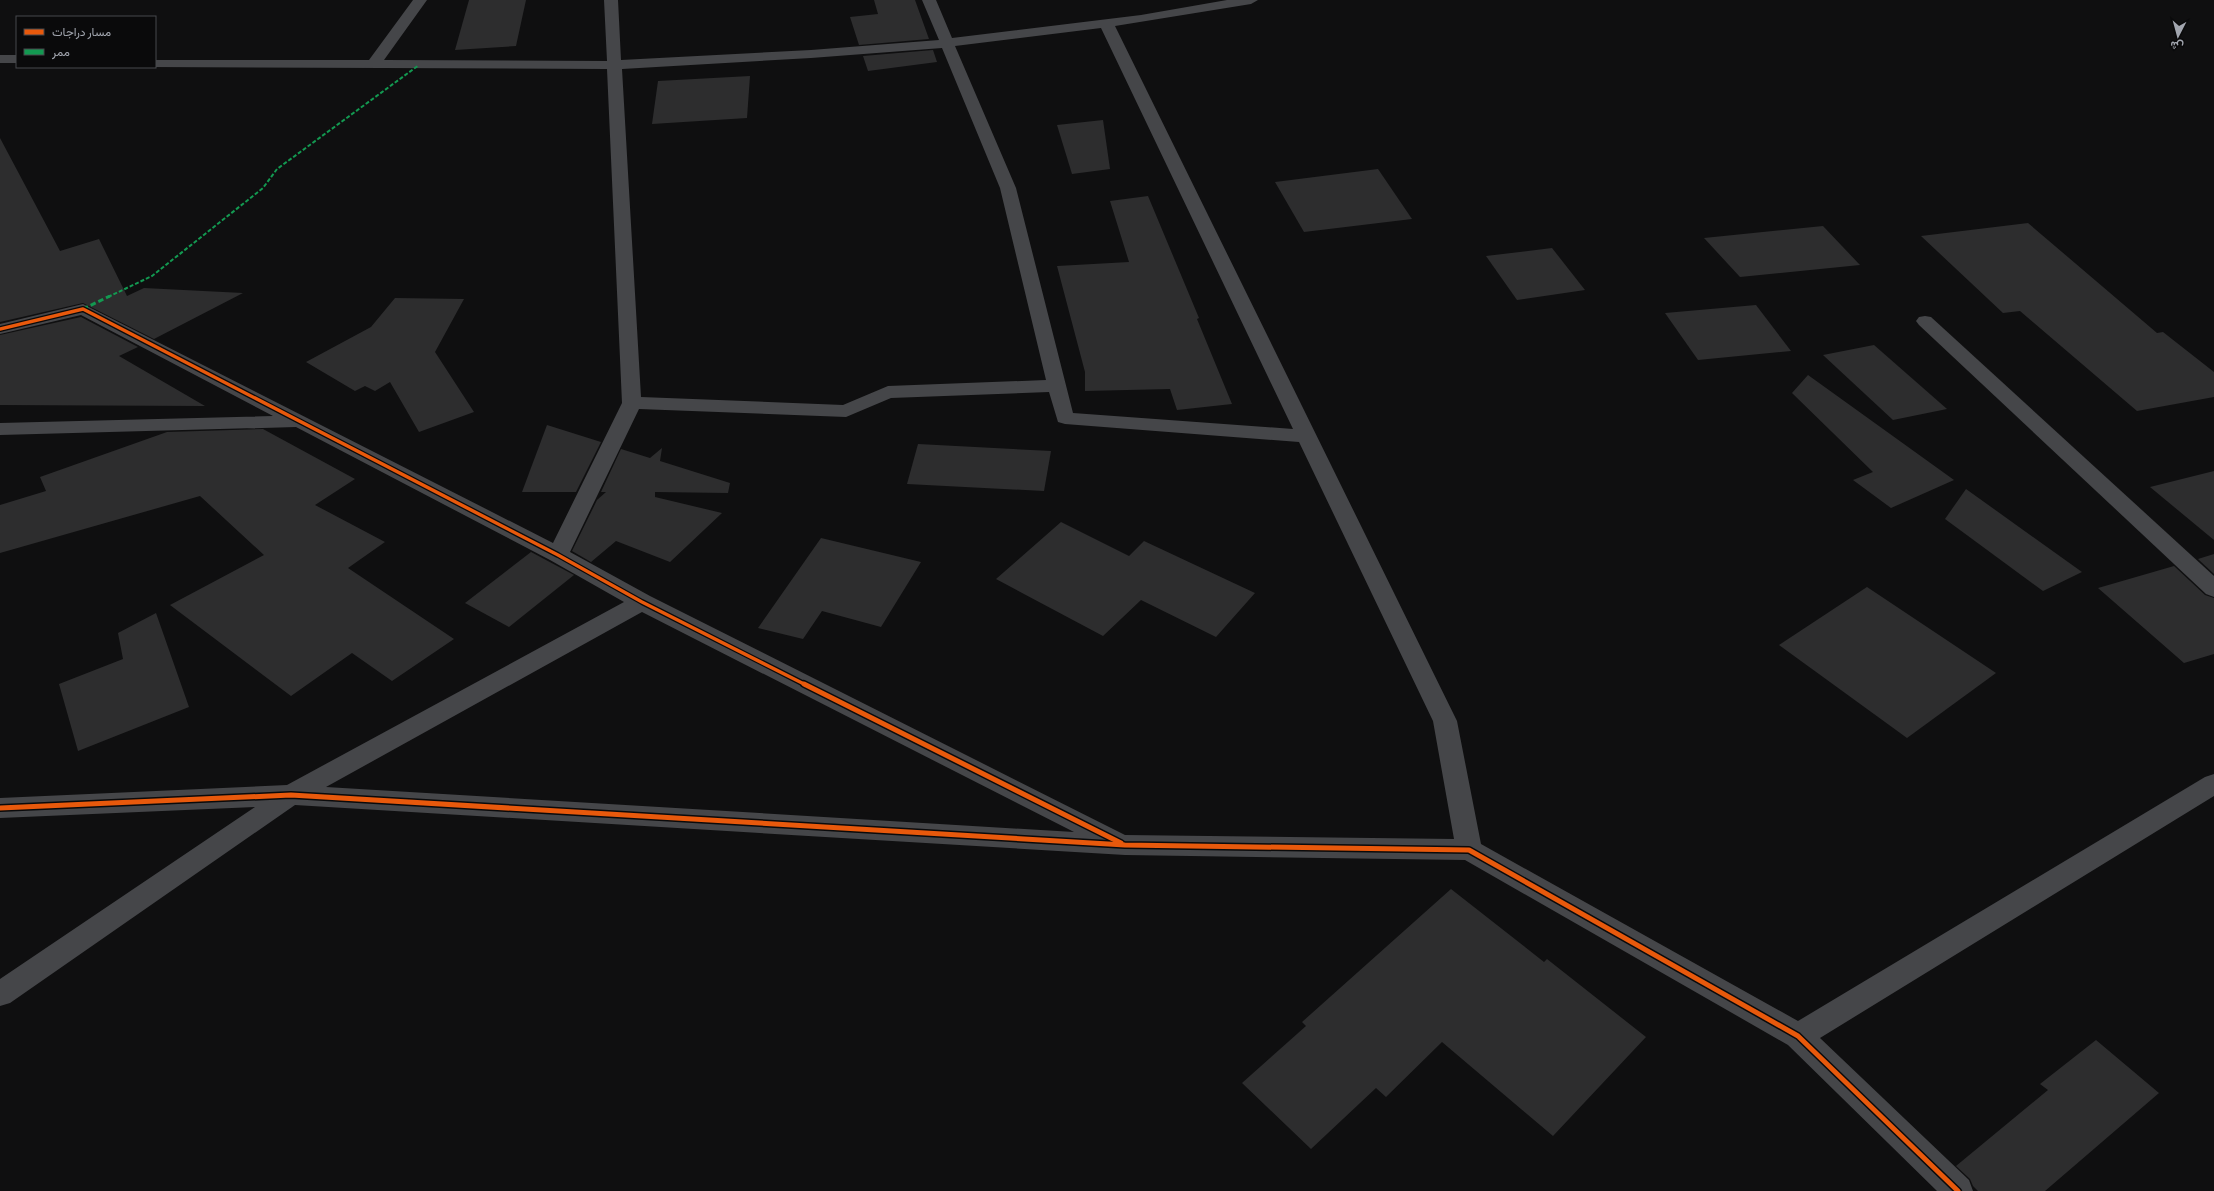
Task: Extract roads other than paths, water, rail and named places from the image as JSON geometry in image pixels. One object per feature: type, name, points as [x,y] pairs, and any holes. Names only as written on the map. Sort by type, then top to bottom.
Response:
[{"type":"street","points":[[373,65],[420,0]]},
{"type":"street","points":[[558,555],[632,403],[611,0]]},
{"type":"street","points":[[929,0],[1008,188],[1055,386],[1065,418],[1307,436]]},
{"type":"street","points":[[156,64],[614,65],[811,54],[947,43],[1106,24],[1251,0]]},
{"type":"street","points":[[1106,24],[1445,721],[1470,850]]},
{"type":"street","points":[[0,58],[16,59]]},
{"type":"street","points":[[0,329],[83,309],[302,421],[558,555],[642,602],[1124,845]]},
{"type":"street","points":[[1925,321],[2214,589]]},
{"type":"street","points":[[632,403],[846,411],[888,392],[1055,386]]},
{"type":"street","points":[[0,429],[302,421]]},
{"type":"street","points":[[0,994],[291,795],[642,602]]},
{"type":"street","points":[[1798,1036],[2214,784]]},
{"type":"street","points":[[0,808],[291,795],[1124,845],[1470,850],[1798,1036],[1958,1191]]}]
